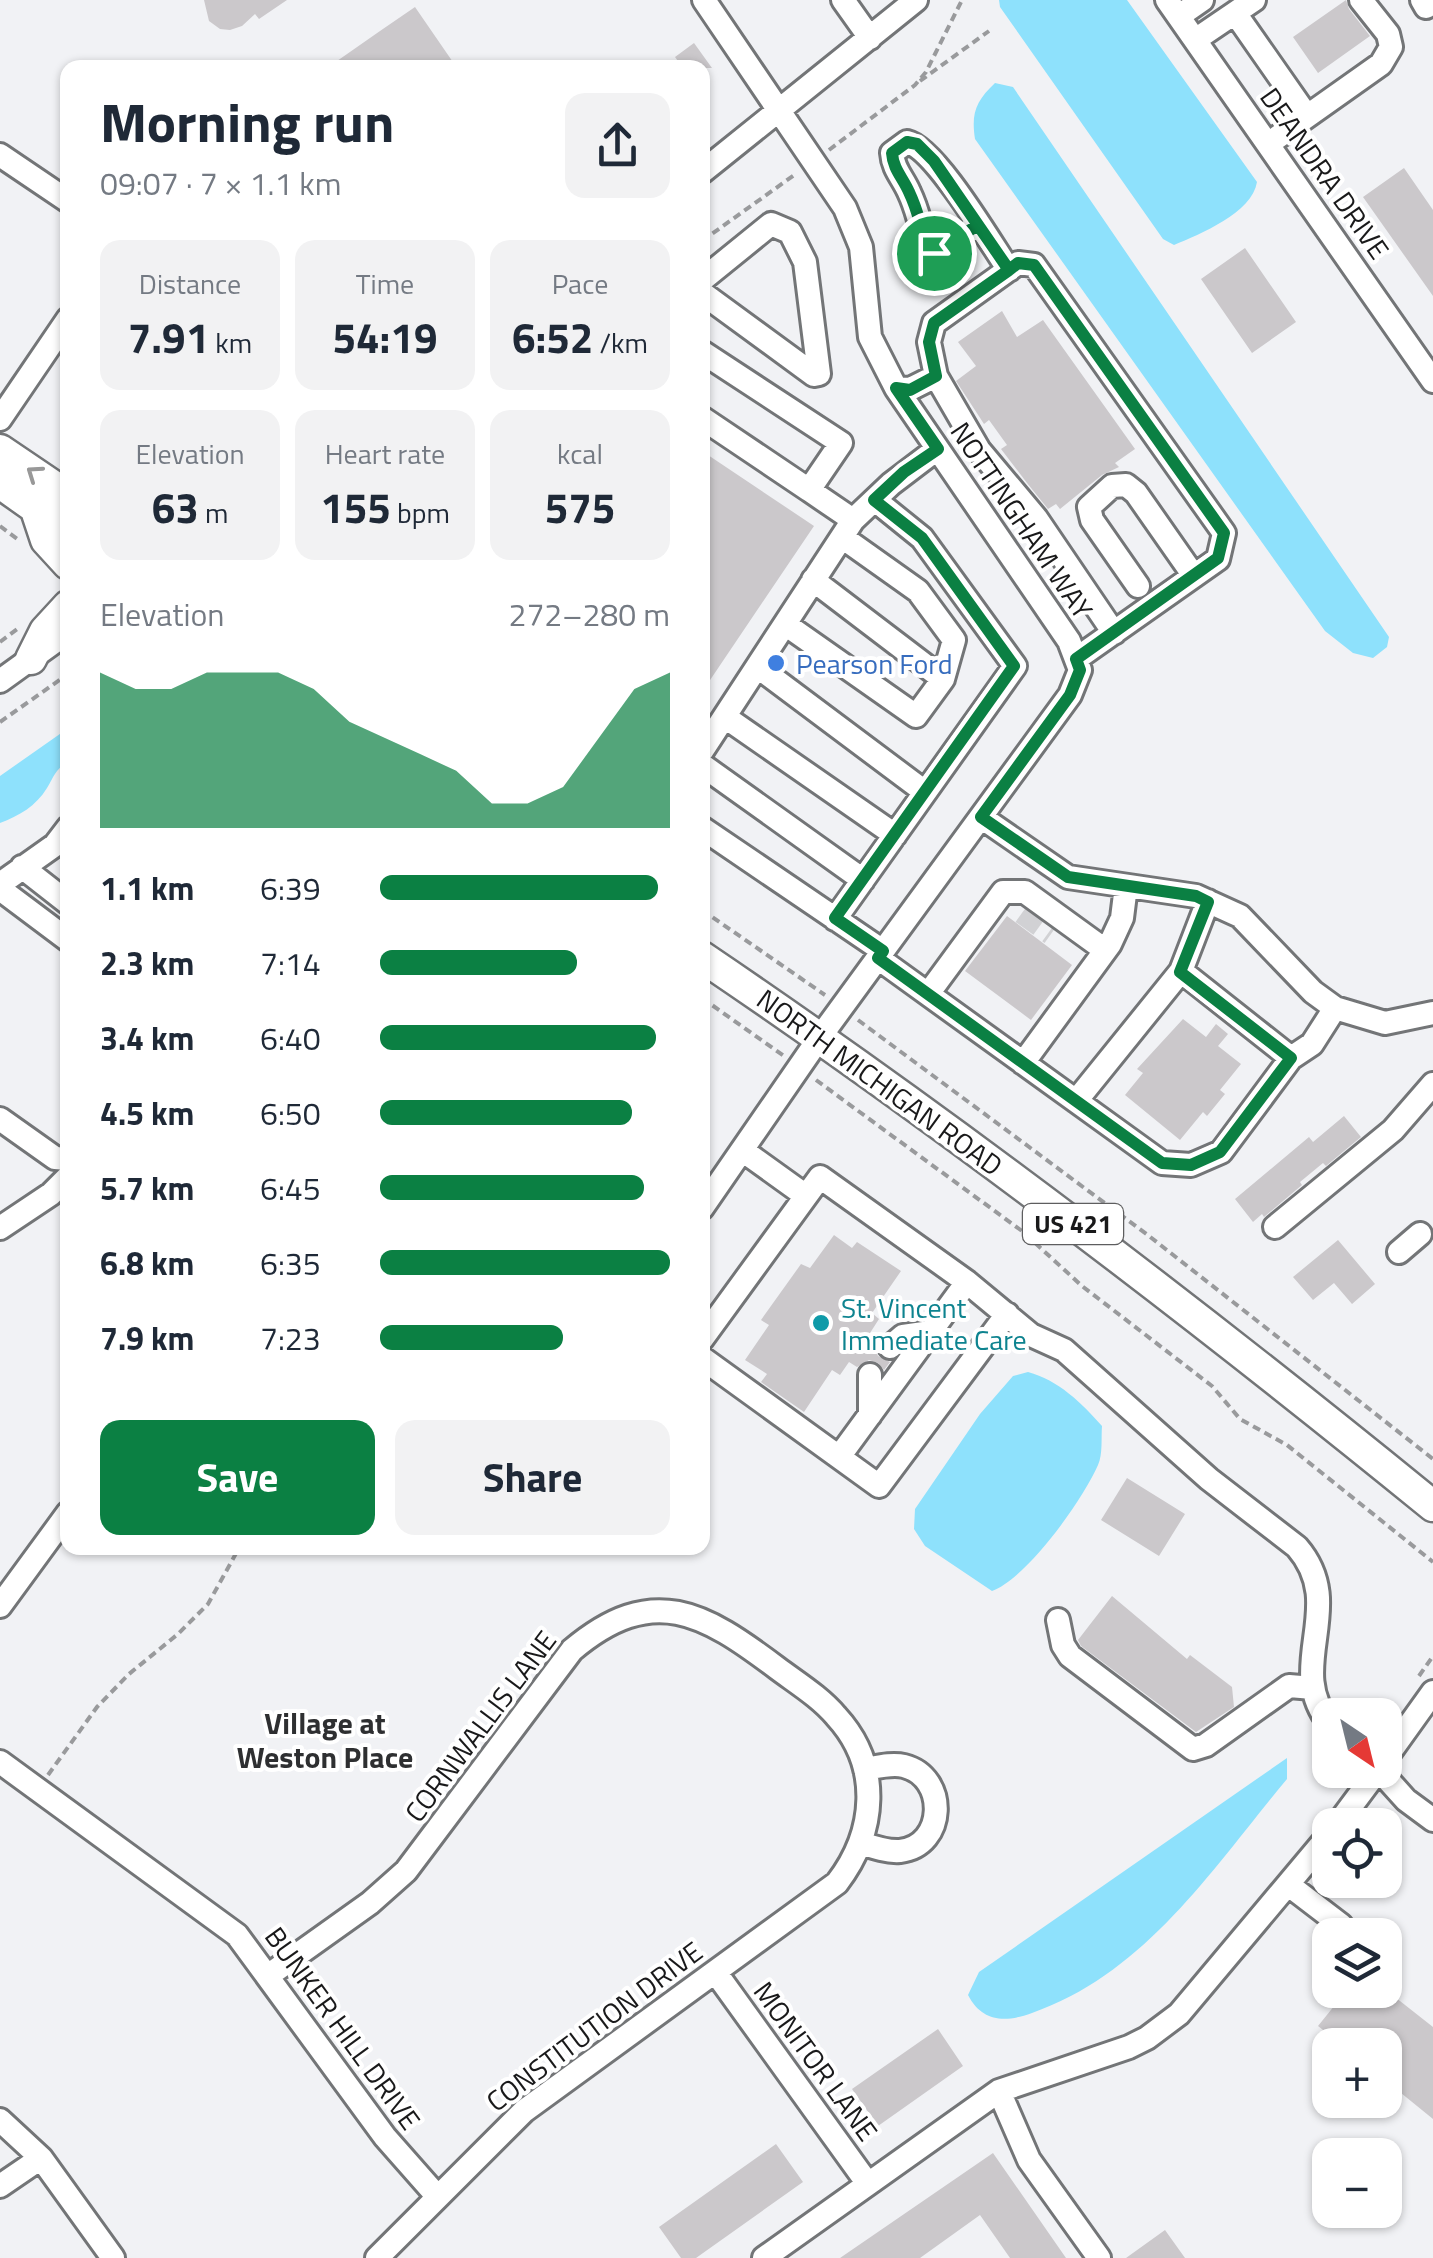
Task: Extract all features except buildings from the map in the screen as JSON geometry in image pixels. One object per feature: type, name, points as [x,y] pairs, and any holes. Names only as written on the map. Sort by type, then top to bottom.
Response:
[{"type":"main road","points":[[0,450],[60,491]]},
{"type":"main road","points":[[0,483],[60,525]]},
{"type":"main road","points":[[35,508],[46,540],[60,555]]},
{"type":"main road","points":[[31,659],[45,631],[60,615]]},
{"type":"main road","name":"NORTH MICHIGAN ROAD","points":[[710,962],[820,1036],[1155,1285],[1433,1506]]},
{"type":"street","name":"NOTTINGHAM WAY","points":[[704,0],[844,208],[860,247],[870,337],[896,388],[1069,641],[1080,670],[1070,695],[820,1036],[710,1196]]},
{"type":"street","points":[[843,0],[870,38]]},
{"type":"street","points":[[710,166],[916,0]]},
{"type":"street","points":[[1173,8],[1202,0]]},
{"type":"street","points":[[1268,144],[1381,64],[1390,47],[1388,34],[1361,0]]},
{"type":"street","points":[[1422,0],[1426,7],[1433,2]]},
{"type":"street","points":[[1195,40],[1244,7],[1307,116]]},
{"type":"street","name":"DEANDRA DRIVE","points":[[1173,8],[1433,381]]},
{"type":"street","points":[[978,225],[928,253],[914,205],[893,164],[892,153],[898,146],[907,142],[925,150],[978,225],[1009,270]]},
{"type":"street","points":[[0,155],[60,196]]},
{"type":"street","points":[[710,274],[771,224],[790,232],[804,262],[819,374],[814,375],[710,298]]},
{"type":"street","points":[[1076,659],[1114,633],[1218,558],[1224,533],[1034,265],[1018,263],[934,323],[929,342],[936,376],[979,450],[1036,518],[1114,633]]},
{"type":"street","points":[[0,419],[60,331]]},
{"type":"street","points":[[710,357],[841,443],[809,490]]},
{"type":"street","points":[[896,388],[910,390],[936,376]]},
{"type":"street","points":[[710,423],[809,490],[918,591],[954,640],[942,679],[916,716],[786,624]]},
{"type":"street","points":[[710,740],[848,528],[904,472],[938,449]]},
{"type":"street","points":[[1138,586],[1092,520],[1088,506],[1112,486],[1126,485],[1136,493],[1194,576]]},
{"type":"street","points":[[835,918],[1014,666],[922,538],[874,500]]},
{"type":"street","points":[[814,580],[942,679]]},
{"type":"street","points":[[0,681],[60,638]]},
{"type":"street","points":[[758,666],[926,792]]},
{"type":"street","points":[[725,718],[895,834]]},
{"type":"street","points":[[710,771],[863,880]]},
{"type":"street","points":[[981,817],[1068,877],[1196,896],[1240,916],[1313,992],[1335,1008],[1385,1023],[1433,1014]]},
{"type":"street","points":[[710,833],[835,918],[928,994],[1162,1163],[1191,1165],[1220,1152],[1291,1058],[1312,1044],[1335,1008]]},
{"type":"street","points":[[60,839],[0,887],[60,934]]},
{"type":"street","points":[[22,867],[60,898]]},
{"type":"street","points":[[1022,1062],[1105,950],[1122,918],[1126,886]]},
{"type":"street","points":[[1014,890],[1022,914]]},
{"type":"street","points":[[928,994],[1003,892],[1026,892],[1105,950]]},
{"type":"street","points":[[1076,1101],[1180,972],[1208,902]]},
{"type":"street","points":[[1051,934],[1076,930]]},
{"type":"street","points":[[1180,972],[1291,1058]]},
{"type":"street","points":[[1275,1227],[1393,1130],[1433,1084]]},
{"type":"street","points":[[0,1119],[60,1158]]},
{"type":"street","points":[[742,1150],[806,1196]]},
{"type":"street","points":[[710,1328],[820,1177],[967,1282],[1031,1334],[1064,1350],[1209,1478],[1287,1537],[1307,1558],[1318,1582],[1320,1599],[1312,1659],[1316,1698]]},
{"type":"street","points":[[0,1228],[60,1185]]},
{"type":"street","points":[[1399,1252],[1420,1234]]},
{"type":"street","points":[[839,1457],[967,1282]]},
{"type":"street","points":[[710,1364],[878,1486],[1007,1314]]},
{"type":"street","points":[[890,1347],[903,1336],[931,1332]]},
{"type":"street","points":[[870,1375],[870,1414]]},
{"type":"street","points":[[0,1606],[60,1523]]},
{"type":"street","name":"CORNWALLIS LANE","points":[[268,1975],[390,1886],[418,1856],[572,1650],[604,1626],[631,1616],[686,1614],[727,1631],[830,1709],[856,1744],[865,1769],[869,1814],[859,1849]]},
{"type":"street","points":[[1058,1620],[1063,1645],[1070,1656],[1193,1749],[1206,1745],[1289,1686],[1313,1688]]},
{"type":"street","points":[[1402,1736],[1433,1692]]},
{"type":"street","name":"BUNKER HILL DRIVE","points":[[0,1762],[237,1935],[384,2137],[437,2196]]},
{"type":"street","points":[[859,1849],[911,1848],[930,1831],[937,1809],[932,1787],[914,1770],[893,1765],[865,1769]]},
{"type":"street","points":[[1395,1788],[1433,1820]]},
{"type":"street","name":"CONSTITUTION DRIVE","points":[[377,2258],[524,2110],[824,1895],[859,1849]]},
{"type":"street","points":[[764,2258],[999,2091],[1129,2047],[1164,2027],[1180,2014],[1312,1857]]},
{"type":"street","points":[[1290,1886],[1332,1918]]},
{"type":"street","name":"MONITOR LANE","points":[[716,1973],[868,2184]]},
{"type":"street","points":[[999,2091],[1030,2160],[1099,2258]]},
{"type":"street","points":[[0,2120],[41,2158],[112,2258]]},
{"type":"street","points":[[0,2186],[41,2158]]},
{"type":"path","points":[[915,84],[926,72],[962,0]]},
{"type":"path","points":[[710,234],[989,32]]},
{"type":"path","points":[[0,722],[60,680]]},
{"type":"path","points":[[710,916],[824,995]]},
{"type":"path","points":[[710,1004],[1022,1230],[1082,1286],[1212,1386],[1240,1419],[1288,1445],[1433,1562]]},
{"type":"path","points":[[858,1020],[1149,1236],[1433,1459]]},
{"type":"path","points":[[38,1789],[98,1706],[208,1604],[235,1555]]},
{"type":"water","points":[[999,0],[1127,0],[1257,182],[1246,203],[1223,221],[1174,245],[1163,239],[1000,7]]},
{"type":"water","points":[[995,83],[1013,87],[1389,637],[1387,647],[1373,658],[1353,653],[1325,631],[975,139],[976,108]]},
{"type":"water","points":[[60,734],[60,769],[43,794],[20,814],[0,823],[0,776]]},
{"type":"water","points":[[1028,1372],[1069,1393],[1102,1426],[1101,1456],[1080,1498],[1052,1536],[1022,1570],[992,1591],[925,1546],[914,1529],[915,1509],[980,1414],[1013,1376]]},
{"type":"water","points":[[1287,1758],[1287,1779],[1203,1882],[1143,1945],[1109,1972],[1073,1995],[1022,2016],[995,2018],[974,2004],[968,1995],[979,1972]]},
{"type":"tunnel","points":[[1022,913],[1051,934]]},
{"type":"place","name":"Pearson Ford","points":[[776,663]]},
{"type":"place","name":"St. Vincent Immediate Care","points":[[821,1323]]},
{"type":"district","name":"Village at Weston Place","points":[[325,1740]]},
{"type":"route","points":[[934,253],[926,250],[921,222],[908,188],[893,164],[892,153],[907,142],[917,144],[934,161],[1009,270],[1018,263],[1034,265],[1224,533],[1218,558],[1076,659],[1080,670],[1070,695],[981,817],[1068,877],[1196,896],[1208,902],[1180,972],[1291,1058],[1220,1152],[1191,1165],[1162,1163],[878,958],[883,951],[835,918],[1014,666],[922,538],[874,500],[904,472],[938,449],[896,388],[910,390],[936,376],[929,342],[934,323],[1009,270],[978,225],[934,253]]}]
